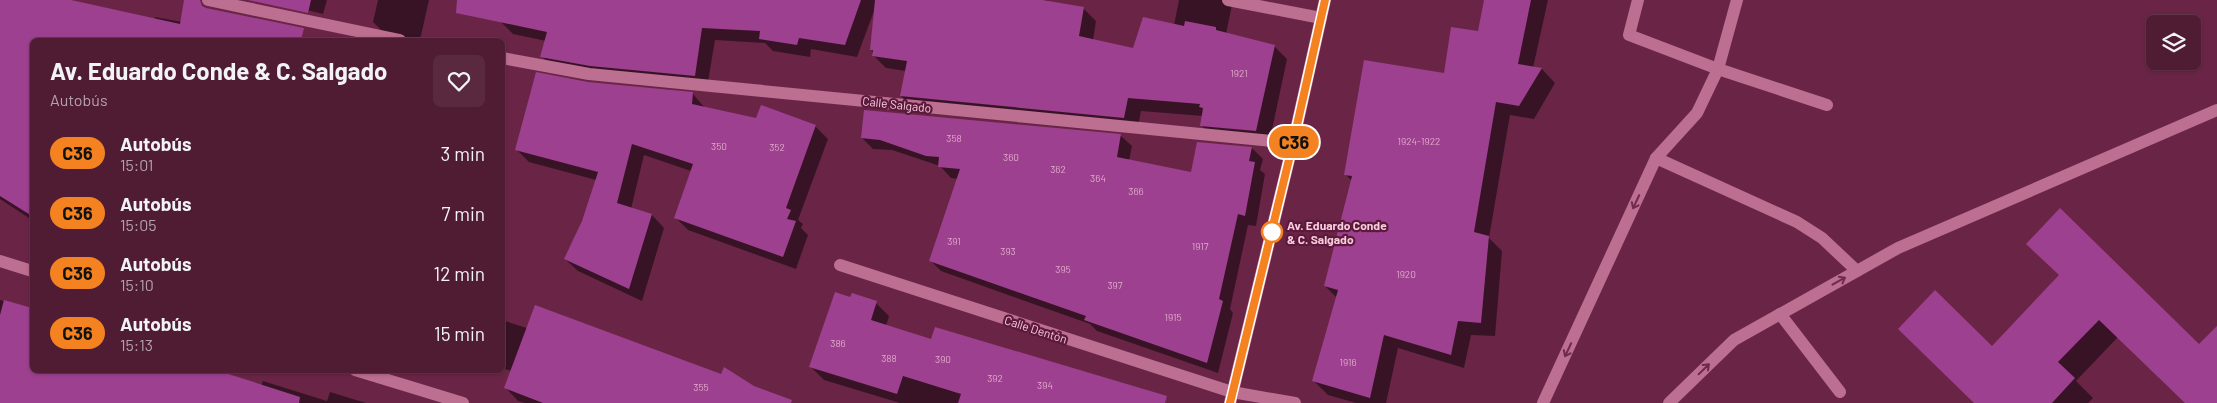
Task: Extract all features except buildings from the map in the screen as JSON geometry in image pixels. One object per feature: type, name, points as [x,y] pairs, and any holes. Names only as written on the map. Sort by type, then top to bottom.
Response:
[{"type":"street","points":[[208,0],[390,38]]},
{"type":"street","points":[[1228,0],[1320,18]]},
{"type":"street","points":[[1231,397],[1293,143],[1325,0]]},
{"type":"street","points":[[1638,0],[1629,35],[1718,69],[1827,105]]},
{"type":"street","points":[[1543,403],[1656,158],[1697,113],[1718,69],[1737,0]]},
{"type":"street","name":"Calle Salgado","points":[[505,59],[589,74],[1293,143]]},
{"type":"street","points":[[1669,403],[1734,340],[1898,248],[2217,110]]},
{"type":"street","points":[[1656,158],[1797,222],[1822,238],[1857,271]]},
{"type":"street","points":[[0,262],[30,270]]},
{"type":"street","name":"Calle Dentón","points":[[840,266],[1231,397],[1295,403]]},
{"type":"street","points":[[1780,314],[1840,392]]},
{"type":"street","points":[[363,373],[437,399],[463,403]]},
{"type":"bus line","name":"C36","points":[[1230,403],[1293,143],[1325,0]]},
{"type":"place","name":"Av. Eduardo Conde & C. Salgado","points":[[1272,232]]}]
